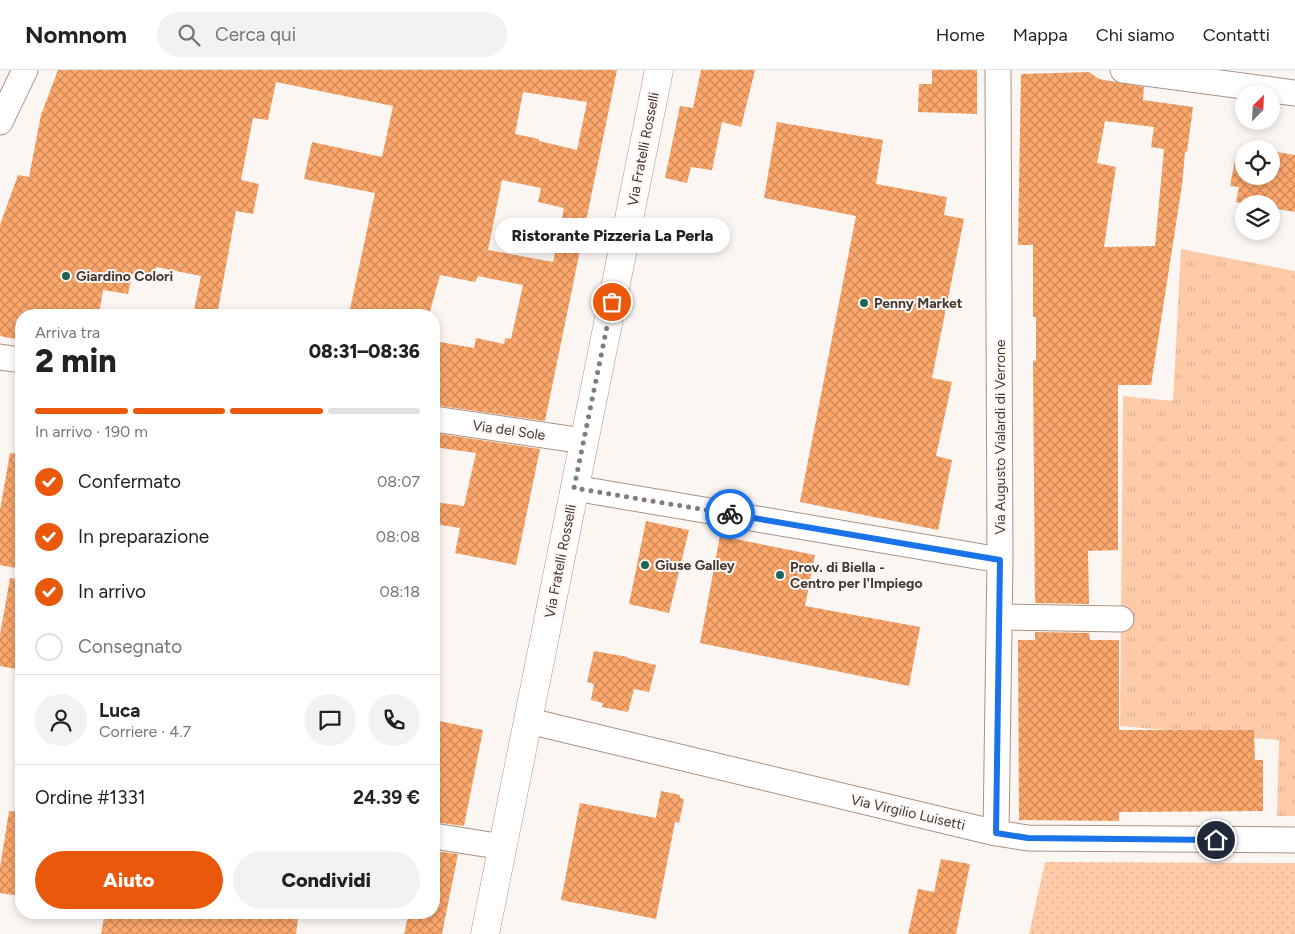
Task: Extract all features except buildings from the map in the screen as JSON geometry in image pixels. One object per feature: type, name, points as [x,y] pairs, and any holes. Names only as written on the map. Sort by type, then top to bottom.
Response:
[{"type":"street","points":[[0,122],[25,70]]},
{"type":"street","name":"Via Fratelli Rosselli","points":[[485,934],[659,70]]},
{"type":"street","name":"Via Augusto Vialardi di Verrone","points":[[996,833],[1000,617],[998,70]]},
{"type":"street","points":[[1123,70],[1295,93]]},
{"type":"street","points":[[0,357],[15,359]]},
{"type":"street","name":"Via del Sole","points":[[440,420],[584,441]]},
{"type":"street","points":[[574,488],[1000,560]]},
{"type":"street","points":[[1000,617],[1121,619]]},
{"type":"street","name":"Via Virgilio Luisetti","points":[[529,721],[996,833],[1028,838],[1295,840]]},
{"type":"street","points":[[440,837],[503,847]]},
{"type":"green space","points":[[1181,249],[1295,271],[1295,816],[1277,816],[1279,740],[1120,726],[1123,396],[1173,401]]},
{"type":"green space","points":[[1045,862],[1295,863],[1295,934],[1029,934]]},
{"type":"way so far","points":[[612,302],[574,488],[730,514]]},
{"type":"place","name":"Giardino Colori","points":[[66,276]]},
{"type":"place","name":"Ristorante Pizzeria La Perla","points":[[612,302]]},
{"type":"place","name":"Penny Market","points":[[864,303]]},
{"type":"place","name":"Giuse Galley","points":[[645,565]]},
{"type":"place","name":"Prov. di Biella - Centro per l'Impiego","points":[[780,575]]},
{"type":"route","points":[[730,514],[1000,560],[996,833],[1028,838],[1216,840]]}]
